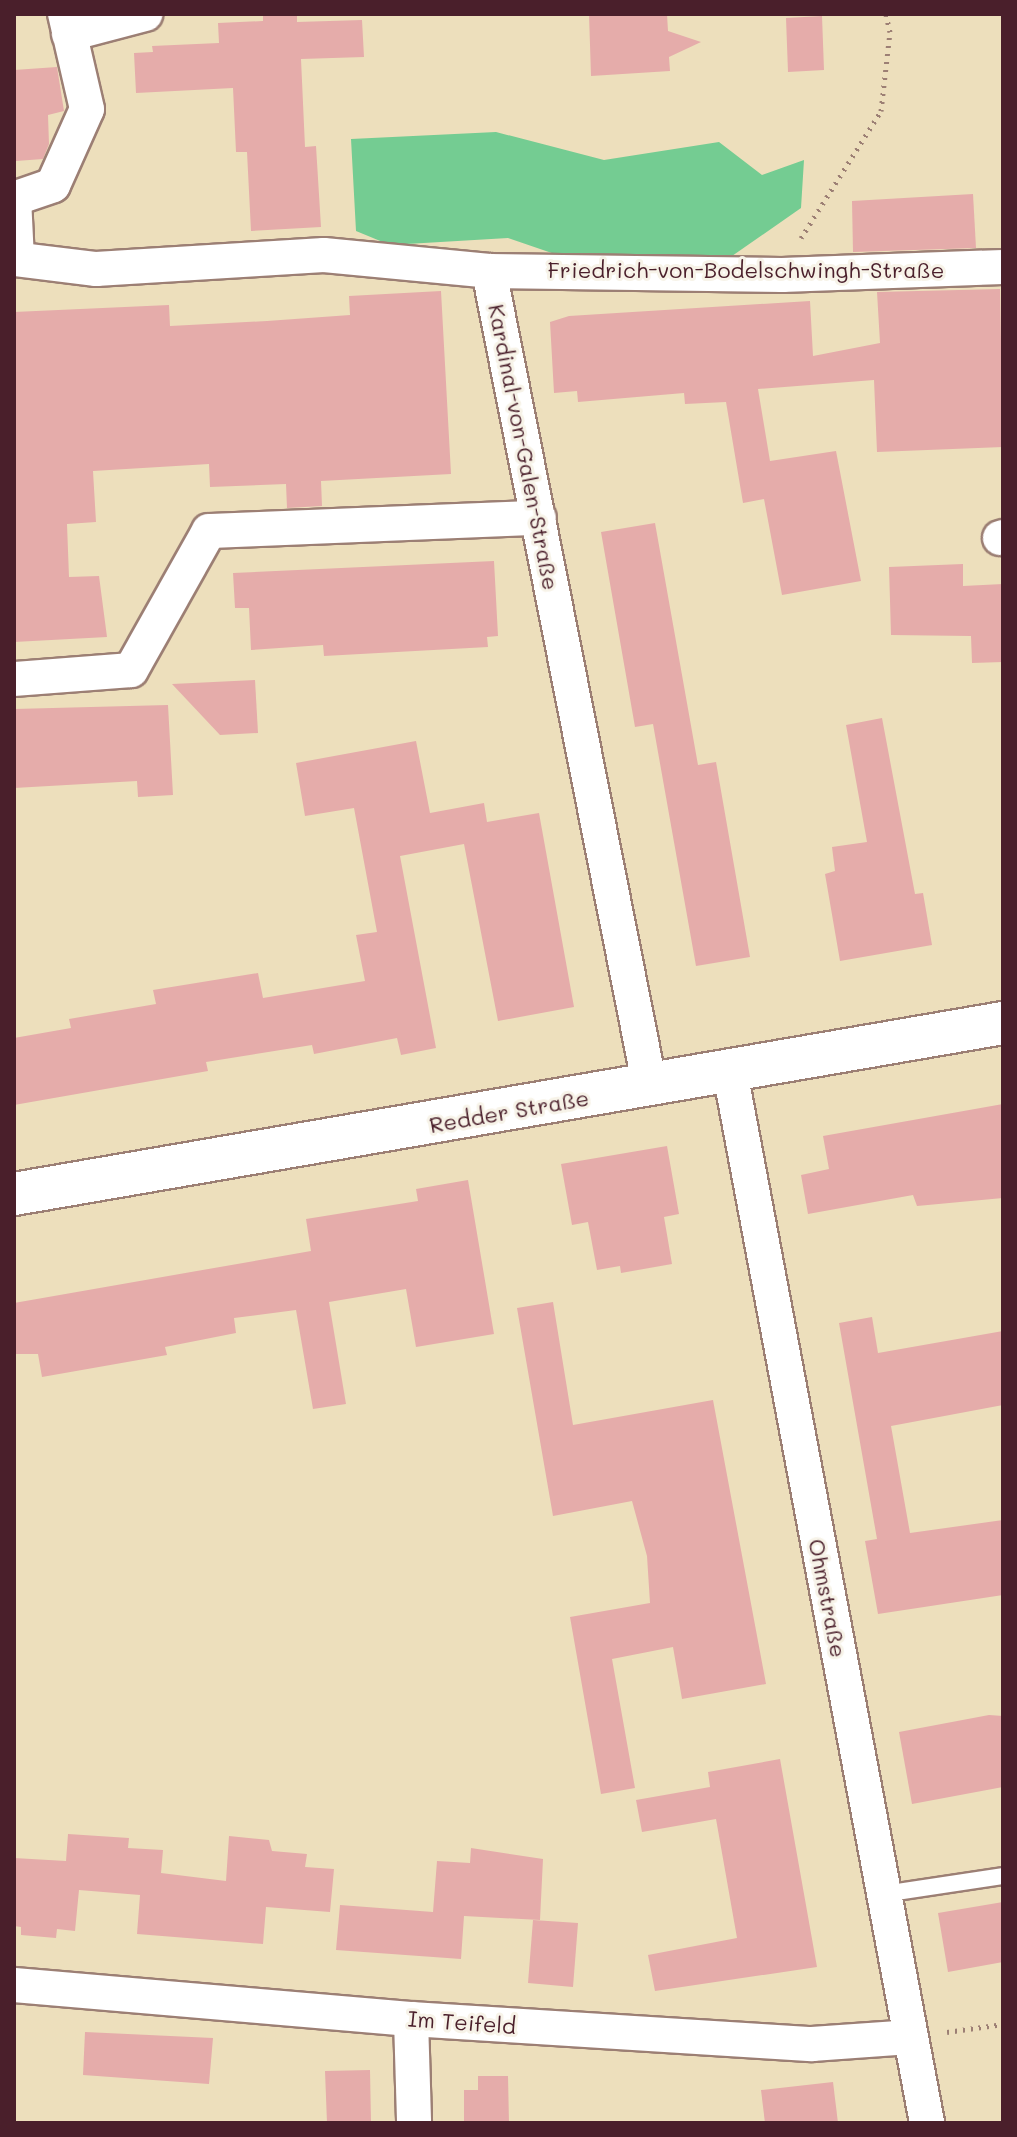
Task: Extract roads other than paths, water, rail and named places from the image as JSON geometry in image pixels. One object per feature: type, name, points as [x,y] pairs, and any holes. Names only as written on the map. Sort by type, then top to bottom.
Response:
[{"type":"street","points":[[145,14],[67,24],[87,109],[53,185],[15,198],[16,259],[96,269],[324,255],[489,271]]},
{"type":"street","name":"Friedrich-von-Bodelschwingh-Straße","points":[[489,271],[782,275],[1003,267]]},
{"type":"street","name":"Kardinal-von-Galen-Straße","points":[[489,271],[650,1087]]},
{"type":"street","points":[[14,679],[131,670],[209,531],[539,518]]},
{"type":"street","name":"Redder Straße","points":[[14,1194],[650,1087],[1003,1023]]},
{"type":"street","name":"Ohmstraße","points":[[730,1072],[927,2123]]},
{"type":"street","name":"Im Teifeld","points":[[14,1985],[411,2019],[812,2044],[911,2037]]},
{"type":"street","points":[[411,2019],[414,2123]]},
{"type":"lane","points":[[884,1894],[1003,1876]]}]
